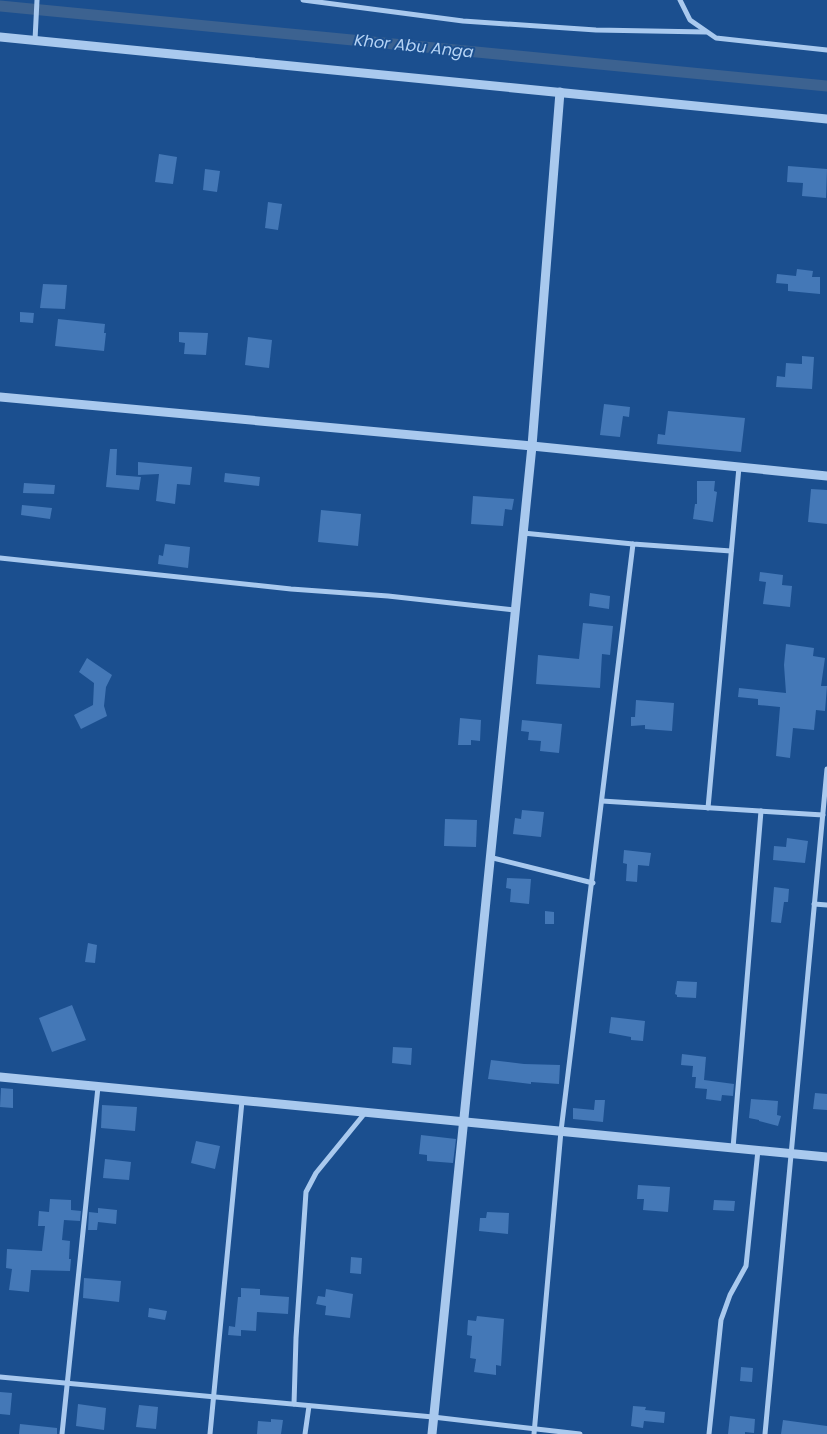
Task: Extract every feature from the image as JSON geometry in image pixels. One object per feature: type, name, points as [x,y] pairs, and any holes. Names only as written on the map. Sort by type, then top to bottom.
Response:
[{"type":"street","points":[[35,40],[37,0]]},
{"type":"street","points":[[303,0],[464,20],[596,30],[706,32]]},
{"type":"street","points":[[680,0],[690,20],[716,38],[827,50]]},
{"type":"street","points":[[0,37],[827,119]]},
{"type":"street","points":[[432,1434],[532,446],[560,92]]},
{"type":"street","points":[[0,397],[532,446],[827,476]]},
{"type":"street","points":[[708,808],[739,467]]},
{"type":"street","points":[[522,532],[634,544],[731,551]]},
{"type":"street","points":[[535,1432],[561,1132],[634,544]]},
{"type":"street","points":[[0,558],[291,589],[388,596],[514,610]]},
{"type":"street","points":[[765,1434],[827,769]]},
{"type":"street","points":[[602,801],[823,815]]},
{"type":"street","points":[[733,1148],[762,811]]},
{"type":"street","points":[[489,857],[593,883]]},
{"type":"street","points":[[814,904],[827,905]]},
{"type":"street","points":[[0,1077],[827,1157]]},
{"type":"street","points":[[62,1434],[98,1087]]},
{"type":"street","points":[[210,1434],[242,1101]]},
{"type":"street","points":[[294,1404],[306,1192],[316,1173],[365,1112]]},
{"type":"street","points":[[709,1434],[721,1320],[730,1295],[746,1266],[758,1150]]},
{"type":"street","points":[[0,1377],[433,1418],[535,1432],[580,1434]]},
{"type":"street","points":[[305,1434],[308,1406]]},
{"type":"building","points":[[159,154],[177,157],[173,184],[155,182]]},
{"type":"building","points":[[788,166],[827,169],[826,198],[802,196],[803,183],[787,182]]},
{"type":"building","points":[[205,169],[220,171],[217,192],[203,190]]},
{"type":"building","points":[[268,202],[282,204],[278,230],[265,228]]},
{"type":"building","points":[[797,269],[813,271],[812,277],[820,277],[820,294],[788,291],[788,284],[776,283],[777,274],[796,276]]},
{"type":"building","points":[[43,284],[67,285],[65,309],[40,308]]},
{"type":"building","points":[[20,312],[34,313],[33,323],[20,322]]},
{"type":"building","points":[[58,319],[105,324],[104,351],[55,346]]},
{"type":"building","points":[[179,332],[208,333],[206,355],[184,354],[185,343],[179,342]]},
{"type":"building","points":[[248,337],[272,340],[269,368],[245,365]]},
{"type":"building","points":[[802,356],[814,357],[812,389],[776,387],[777,376],[785,377],[786,363],[802,364]]},
{"type":"building","points":[[604,404],[630,407],[629,417],[623,416],[620,437],[600,435]]},
{"type":"building","points":[[668,411],[745,418],[741,452],[657,444],[658,434],[665,435]]},
{"type":"building","points":[[110,449],[117,449],[116,475],[141,477],[139,490],[106,487]]},
{"type":"building","points":[[138,462],[192,467],[190,485],[177,484],[175,504],[156,501],[159,474],[138,475]]},
{"type":"building","points":[[225,473],[260,477],[259,486],[224,482]]},
{"type":"building","points":[[697,481],[715,481],[714,491],[717,492],[713,522],[693,519],[695,504],[697,504]]},
{"type":"building","points":[[24,483],[55,485],[54,494],[23,493]]},
{"type":"building","points":[[811,489],[827,490],[827,524],[808,522]]},
{"type":"building","points":[[473,496],[514,499],[512,510],[505,509],[503,526],[471,524]]},
{"type":"building","points":[[22,505],[52,508],[50,519],[21,515]]},
{"type":"building","points":[[321,510],[361,514],[358,546],[318,542]]},
{"type":"building","points":[[165,544],[190,547],[188,568],[158,564],[159,555],[163,556]]},
{"type":"building","points":[[760,572],[783,575],[782,585],[792,586],[790,607],[763,604],[766,582],[759,581]]},
{"type":"building","points":[[590,593],[610,596],[609,609],[589,606]]},
{"type":"building","points":[[583,623],[613,626],[610,655],[602,654],[600,688],[536,684],[538,655],[579,659]]},
{"type":"building","points":[[786,644],[814,648],[813,656],[825,658],[821,686],[827,686],[825,711],[816,710],[814,730],[793,728],[790,758],[776,756],[780,707],[758,705],[758,699],[738,697],[739,688],[786,693],[784,665]]},
{"type":"building","points":[[87,658],[112,675],[106,687],[104,706],[107,716],[81,729],[74,715],[93,705],[94,683],[79,672]]},
{"type":"building","points":[[636,700],[674,703],[672,731],[645,729],[645,725],[631,726],[631,717],[635,717]]},
{"type":"building","points":[[460,718],[481,720],[480,741],[471,740],[471,745],[458,745]]},
{"type":"building","points":[[522,720],[562,724],[559,753],[540,751],[541,741],[528,740],[529,732],[521,731]]},
{"type":"building","points":[[522,810],[544,812],[541,837],[513,834],[515,818],[521,819]]},
{"type":"building","points":[[445,819],[477,820],[476,847],[444,846]]},
{"type":"building","points":[[787,838],[808,841],[805,863],[773,860],[774,846],[786,847]]},
{"type":"building","points":[[624,850],[651,853],[649,866],[638,865],[637,882],[626,881],[627,864],[623,863]]},
{"type":"building","points":[[507,878],[531,879],[529,904],[510,902],[511,889],[506,888]]},
{"type":"building","points":[[774,887],[789,889],[788,902],[784,902],[781,923],[771,922]]},
{"type":"building","points":[[545,911],[554,912],[554,924],[545,924]]},
{"type":"building","points":[[88,943],[97,945],[95,963],[85,962]]},
{"type":"building","points":[[677,981],[697,982],[696,998],[677,997],[675,994]]},
{"type":"building","points":[[72,1005],[86,1040],[52,1052],[39,1018]]},
{"type":"building","points":[[611,1017],[645,1021],[643,1041],[631,1040],[631,1037],[609,1033]]},
{"type":"building","points":[[393,1047],[412,1048],[411,1065],[392,1063]]},
{"type":"building","points":[[682,1054],[706,1057],[704,1080],[734,1084],[733,1096],[722,1095],[721,1101],[706,1099],[707,1089],[695,1088],[696,1077],[692,1077],[693,1066],[681,1065]]},
{"type":"building","points":[[491,1060],[524,1064],[560,1065],[559,1084],[531,1082],[531,1084],[488,1079]]},
{"type":"building","points":[[1,1088],[13,1089],[13,1108],[0,1107]]},
{"type":"building","points":[[815,1093],[827,1094],[827,1110],[813,1109]]},
{"type":"building","points":[[751,1099],[778,1101],[777,1115],[781,1116],[778,1126],[749,1118]]},
{"type":"building","points":[[595,1100],[605,1100],[603,1122],[573,1119],[573,1108],[594,1110]]},
{"type":"building","points":[[102,1105],[137,1107],[135,1131],[101,1128]]},
{"type":"building","points":[[421,1135],[456,1139],[453,1163],[427,1161],[427,1155],[419,1154]]},
{"type":"building","points":[[196,1141],[220,1146],[215,1169],[191,1163]]},
{"type":"building","points":[[105,1159],[131,1162],[129,1180],[103,1178]]},
{"type":"building","points":[[638,1185],[670,1187],[668,1212],[643,1210],[644,1199],[637,1199]]},
{"type":"building","points":[[50,1199],[71,1200],[71,1210],[81,1211],[80,1221],[64,1220],[62,1240],[70,1241],[70,1271],[31,1270],[29,1292],[9,1290],[12,1269],[6,1268],[7,1249],[42,1251],[45,1226],[38,1226],[39,1211],[49,1212]]},
{"type":"building","points":[[714,1200],[735,1201],[734,1211],[713,1210]]},
{"type":"building","points":[[98,1208],[117,1210],[116,1224],[98,1222],[97,1230],[88,1230],[89,1212],[98,1213]]},
{"type":"building","points":[[487,1212],[509,1213],[508,1234],[479,1231],[480,1218],[486,1218]]},
{"type":"building","points":[[351,1257],[362,1258],[361,1274],[350,1273]]},
{"type":"building","points":[[84,1278],[121,1281],[119,1302],[83,1298]]},
{"type":"building","points":[[241,1288],[260,1289],[260,1295],[289,1297],[288,1314],[257,1312],[256,1331],[241,1330],[241,1336],[228,1335],[229,1326],[235,1327],[238,1297],[241,1297]]},
{"type":"building","points":[[326,1289],[353,1294],[350,1318],[325,1315],[326,1306],[316,1304],[318,1296],[325,1297]]},
{"type":"building","points":[[149,1308],[167,1311],[165,1320],[148,1317]]},
{"type":"building","points":[[477,1316],[504,1319],[501,1366],[496,1365],[496,1375],[474,1372],[476,1359],[470,1358],[472,1336],[467,1335],[468,1320],[476,1321]]},
{"type":"building","points":[[741,1367],[753,1368],[752,1382],[740,1381]]},
{"type":"building","points":[[0,1392],[12,1393],[10,1415],[0,1414]]},
{"type":"building","points":[[78,1404],[106,1408],[104,1430],[76,1426]]},
{"type":"building","points":[[139,1405],[158,1407],[156,1429],[136,1427]]},
{"type":"building","points":[[633,1406],[646,1407],[645,1410],[665,1412],[664,1423],[644,1421],[643,1428],[631,1426]]},
{"type":"building","points":[[730,1416],[755,1419],[754,1433],[728,1434]]},
{"type":"building","points":[[271,1419],[283,1420],[281,1434],[257,1434],[258,1421],[271,1422]]},
{"type":"building","points":[[783,1420],[827,1426],[827,1434],[781,1434]]},
{"type":"building","points":[[20,1424],[57,1428],[57,1434],[19,1434]]},
{"type":"waterway","name":"Khor Abu Anga","points":[[0,6],[827,86]]}]
